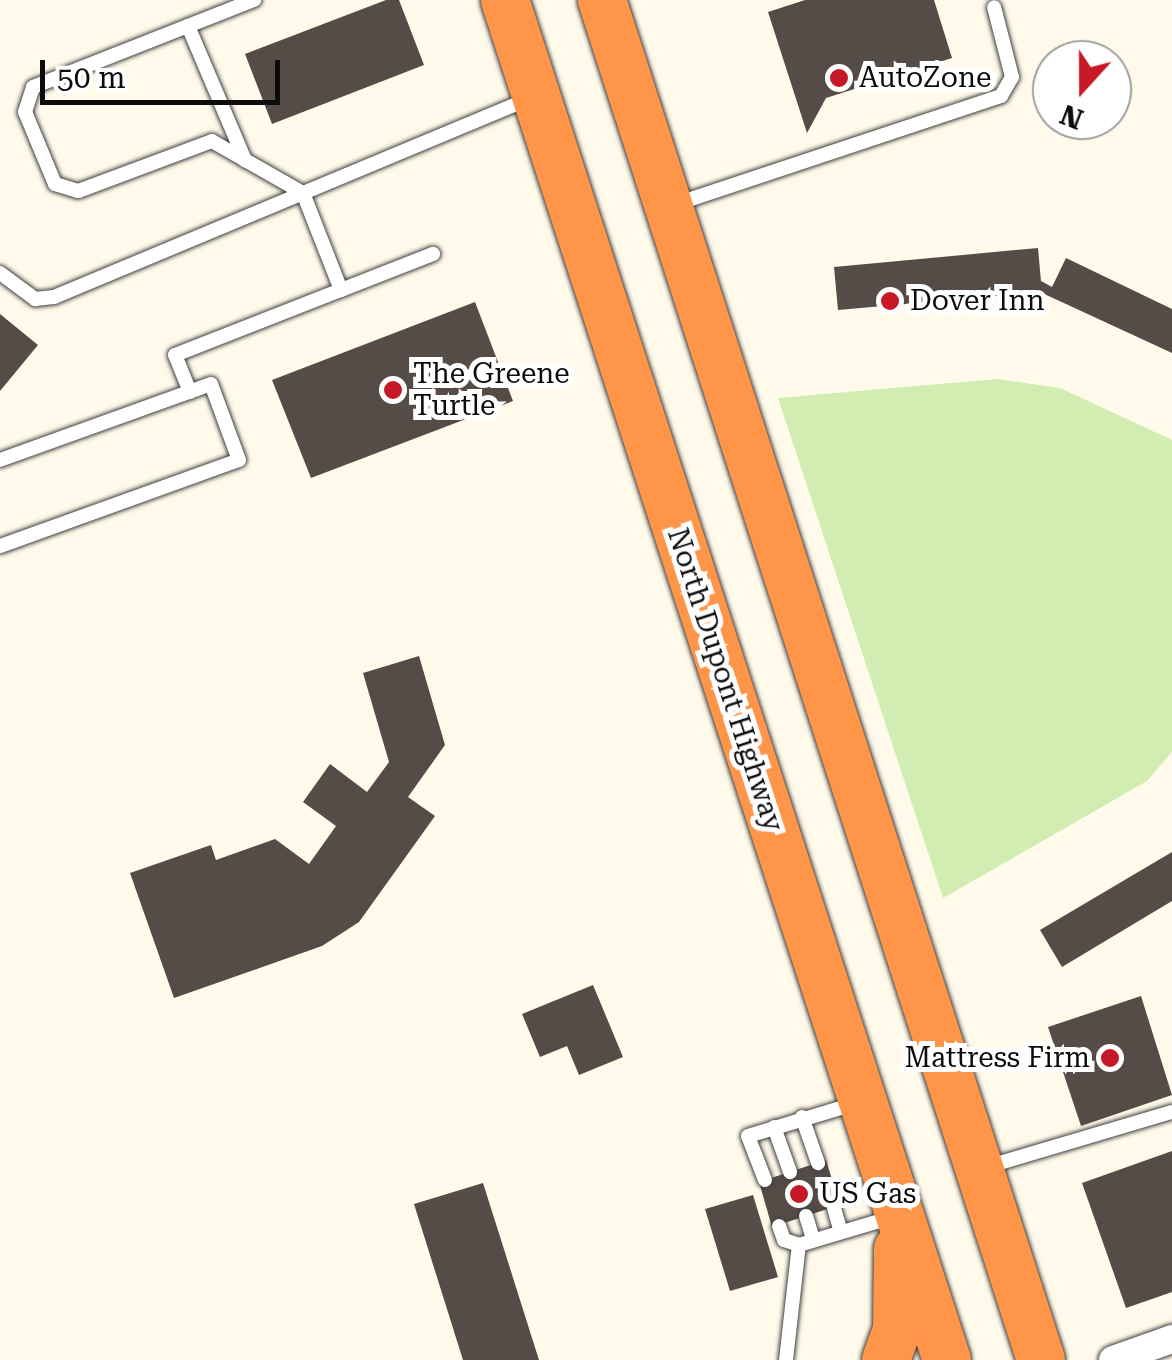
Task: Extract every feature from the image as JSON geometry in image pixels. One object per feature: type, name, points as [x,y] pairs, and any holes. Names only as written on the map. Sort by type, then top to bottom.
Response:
[{"type":"highway","name":"North Dupont Highway","points":[[505,0],[947,1360]]},
{"type":"highway","points":[[602,0],[1040,1360]]},
{"type":"highway","points":[[886,1360],[897,1329],[899,1216]]},
{"type":"street","points":[[1113,1360],[1172,1340]]},
{"type":"lane","points":[[254,0],[33,87],[25,112],[54,184],[78,191],[212,141],[303,194],[341,290]]},
{"type":"lane","points":[[668,206],[1001,96],[1012,77],[994,6]]},
{"type":"lane","points":[[188,26],[246,161]]},
{"type":"lane","points":[[0,273],[35,299],[54,298],[536,95]]},
{"type":"lane","points":[[190,392],[175,355],[433,254]]},
{"type":"lane","points":[[0,460],[211,384],[238,460],[0,546]]},
{"type":"lane","points":[[765,1180],[748,1136],[862,1101]]},
{"type":"lane","points":[[979,1169],[1172,1112]]},
{"type":"lane","points":[[802,1118],[818,1163]]},
{"type":"lane","points":[[774,1127],[790,1172]]},
{"type":"lane","points":[[834,1208],[840,1230]]},
{"type":"lane","points":[[786,1360],[806,1242],[806,1216]]},
{"type":"lane","points":[[779,1226],[784,1240],[806,1242],[899,1216]]},
{"type":"green space","points":[[997,379],[1060,388],[1172,440],[1172,752],[1147,781],[943,898],[778,398]]},
{"type":"building","points":[[386,0],[399,0],[424,65],[272,124],[245,54]]},
{"type":"building","name":"AutoZone","points":[[805,0],[934,0],[952,58],[826,98],[807,133],[768,12]]},
{"type":"building","name":"Dover Inn","points":[[1038,248],[1041,281],[1052,287],[1066,258],[1172,309],[1172,353],[1040,292],[838,310],[834,267]]},
{"type":"building","name":"The Greene Turtle","points":[[475,302],[513,401],[311,478],[272,380]]},
{"type":"building","points":[[0,314],[38,345],[0,391]]},
{"type":"building","points":[[419,656],[445,745],[408,797],[435,816],[359,922],[322,946],[174,998],[130,873],[211,845],[216,860],[275,839],[309,864],[336,826],[303,802],[330,764],[367,792],[389,762],[363,673]]},
{"type":"building","points":[[1172,852],[1172,901],[1062,967],[1040,930]]},
{"type":"building","points":[[593,985],[623,1057],[579,1075],[567,1046],[540,1057],[522,1014]]},
{"type":"building","name":"Mattress Firm","points":[[1141,996],[1172,1095],[1081,1126],[1048,1027]]},
{"type":"building","points":[[1172,1151],[1172,1292],[1126,1308],[1082,1183]]},
{"type":"building","name":"US Gas","points":[[826,1160],[840,1205],[772,1227],[759,1182]]},
{"type":"building","points":[[483,1183],[539,1360],[463,1360],[414,1204]]},
{"type":"building","points":[[753,1195],[778,1277],[730,1291],[705,1209]]},
{"type":"place","name":"AutoZone","points":[[839,78]]},
{"type":"place","name":"Dover Inn","points":[[890,301]]},
{"type":"place","name":"The Greene Turtle","points":[[393,390]]},
{"type":"place","name":"Mattress Firm","points":[[1110,1058]]},
{"type":"place","name":"US Gas","points":[[799,1194]]}]
